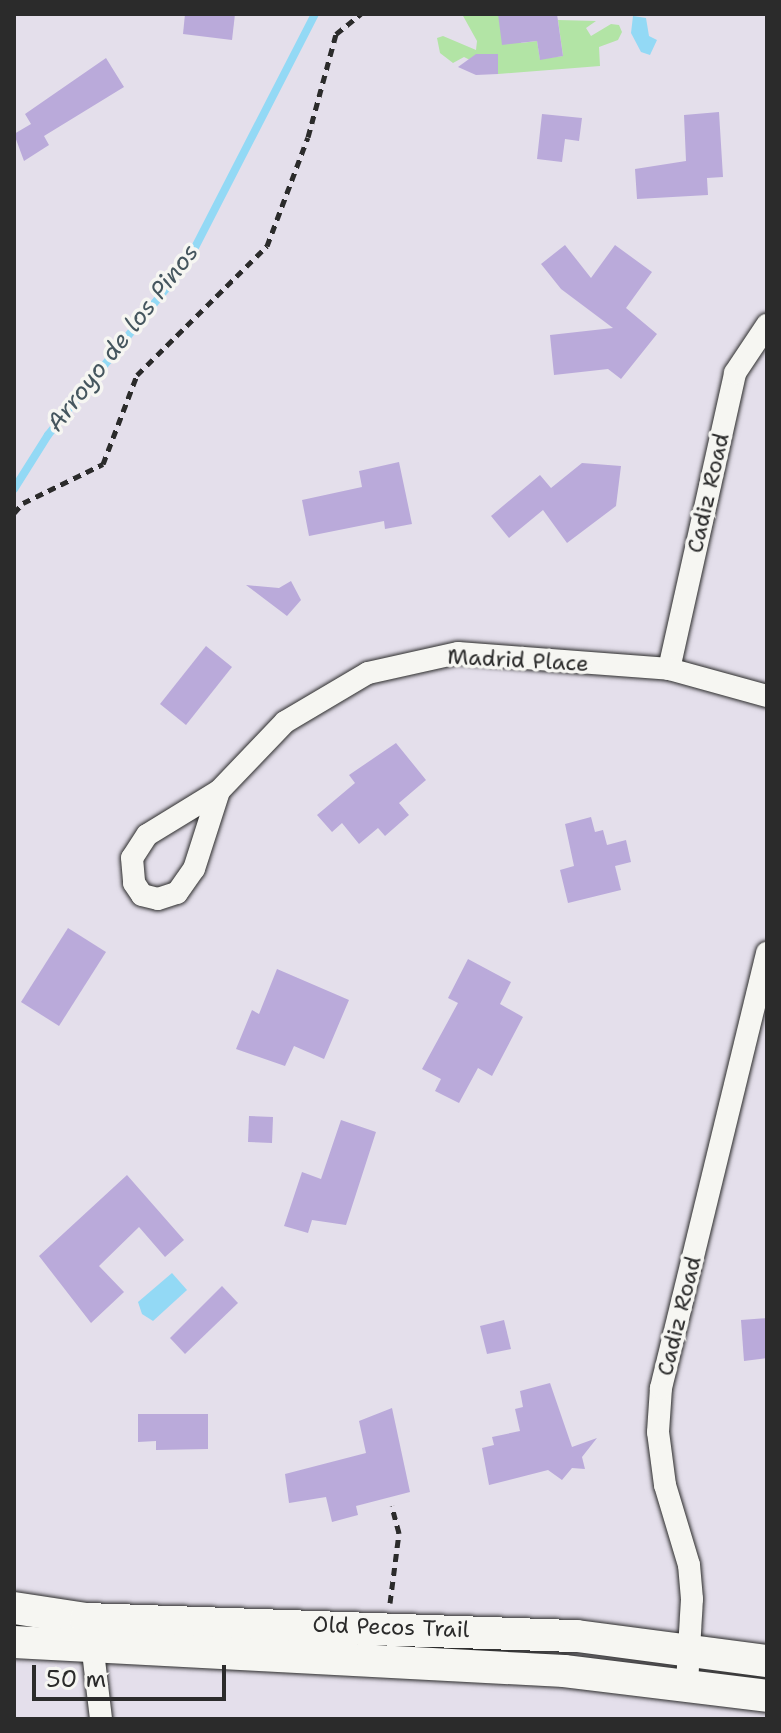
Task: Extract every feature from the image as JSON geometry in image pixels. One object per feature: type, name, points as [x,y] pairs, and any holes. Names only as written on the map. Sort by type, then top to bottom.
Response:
[{"type":"main road","name":"Old Pecos Trail","points":[[14,1608],[86,1619],[472,1630],[689,1648],[767,1661]]},
{"type":"main road","name":"Old Pecos Trail","points":[[14,1642],[96,1650],[564,1671],[687,1683],[767,1696]]},
{"type":"street","name":"Cadiz Road","points":[[669,669],[735,373],[767,325]]},
{"type":"street","name":"Madrid Place","points":[[219,791],[194,869],[177,893],[158,899],[142,895],[134,883],[132,858],[147,835],[219,791],[285,722],[325,695],[368,673],[413,659],[458,653],[669,669],[767,696]]},
{"type":"street","name":"Cadiz Road","points":[[687,1683],[689,1565],[665,1485],[658,1432],[661,1388],[767,953]]},
{"type":"street","points":[[86,1619],[96,1650],[101,1719]]},
{"type":"path","points":[[14,513],[23,503],[103,464],[137,375],[267,246],[308,137],[336,34],[361,14]]},
{"type":"path","points":[[389,1612],[399,1533],[392,1506]]},
{"type":"green space","points":[[462,14],[498,14],[519,24],[521,43],[537,41],[540,59],[563,56],[558,20],[596,21],[586,28],[591,36],[611,24],[619,25],[622,32],[618,40],[599,47],[600,66],[498,74],[464,57],[453,63],[440,53],[437,38],[443,36],[476,50],[477,41]]},
{"type":"water","points":[[633,16],[646,18],[649,36],[657,40],[650,55],[641,52],[631,33]]},
{"type":"water","points":[[172,1273],[187,1290],[153,1321],[142,1314],[138,1302]]},
{"type":"building","points":[[185,14],[235,14],[232,40],[183,34]]},
{"type":"building","points":[[498,14],[557,14],[563,56],[540,60],[537,41],[502,45]]},
{"type":"building","points":[[476,54],[498,54],[498,74],[476,75],[458,67]]},
{"type":"building","points":[[106,58],[124,87],[44,136],[49,145],[24,161],[14,134],[31,124],[25,114]]},
{"type":"building","points":[[719,112],[723,177],[707,178],[708,195],[637,199],[635,169],[686,161],[684,115]]},
{"type":"building","points":[[542,114],[582,118],[579,141],[565,139],[562,162],[537,159]]},
{"type":"building","points":[[565,245],[591,278],[615,245],[652,272],[626,308],[657,334],[621,379],[608,369],[554,375],[550,335],[613,328],[561,289],[541,264]]},
{"type":"building","points":[[399,462],[412,524],[385,529],[384,521],[309,536],[302,500],[362,487],[359,471]]},
{"type":"building","points":[[582,463],[621,466],[616,506],[567,543],[543,510],[509,538],[491,516],[540,475],[551,488]]},
{"type":"building","points":[[291,581],[301,600],[287,616],[246,585],[279,588]]},
{"type":"building","points":[[206,646],[232,667],[186,725],[160,704]]},
{"type":"building","points":[[396,743],[426,780],[399,803],[409,815],[385,836],[378,828],[359,844],[342,823],[332,832],[317,815],[355,783],[349,775]]},
{"type":"building","points":[[591,817],[595,832],[603,830],[607,845],[626,840],[631,862],[615,866],[621,890],[568,903],[560,870],[574,866],[565,824]]},
{"type":"building","points":[[68,928],[106,952],[59,1026],[21,1002]]},
{"type":"building","points":[[468,959],[511,982],[500,1004],[523,1017],[492,1076],[478,1068],[459,1103],[435,1091],[441,1079],[422,1069],[458,1003],[448,998]]},
{"type":"building","points":[[277,969],[349,1000],[324,1059],[294,1046],[285,1066],[236,1049],[252,1010],[259,1014]]},
{"type":"building","points":[[249,1116],[273,1117],[272,1143],[248,1142]]},
{"type":"building","points":[[341,1120],[376,1132],[346,1225],[312,1220],[308,1233],[284,1226],[302,1172],[321,1179]]},
{"type":"building","points":[[127,1175],[184,1240],[165,1257],[139,1227],[99,1266],[124,1292],[91,1323],[39,1256]]},
{"type":"building","points":[[222,1286],[238,1303],[185,1354],[170,1338]]},
{"type":"building","points":[[767,1318],[767,1358],[744,1361],[741,1320]]},
{"type":"building","points":[[504,1320],[511,1349],[487,1354],[480,1326]]},
{"type":"building","points":[[550,1383],[572,1447],[597,1438],[582,1457],[585,1469],[572,1468],[562,1480],[548,1470],[489,1485],[482,1448],[494,1445],[492,1437],[520,1431],[515,1409],[523,1407],[520,1391]]},
{"type":"building","points":[[392,1408],[410,1492],[356,1506],[358,1515],[332,1522],[326,1497],[289,1503],[285,1474],[366,1453],[359,1421]]},
{"type":"building","points":[[138,1414],[208,1414],[208,1449],[156,1450],[156,1441],[138,1442]]},
{"type":"waterway","name":"Arroyo de los Pinos","points":[[14,489],[48,435],[187,263],[315,14]]}]
